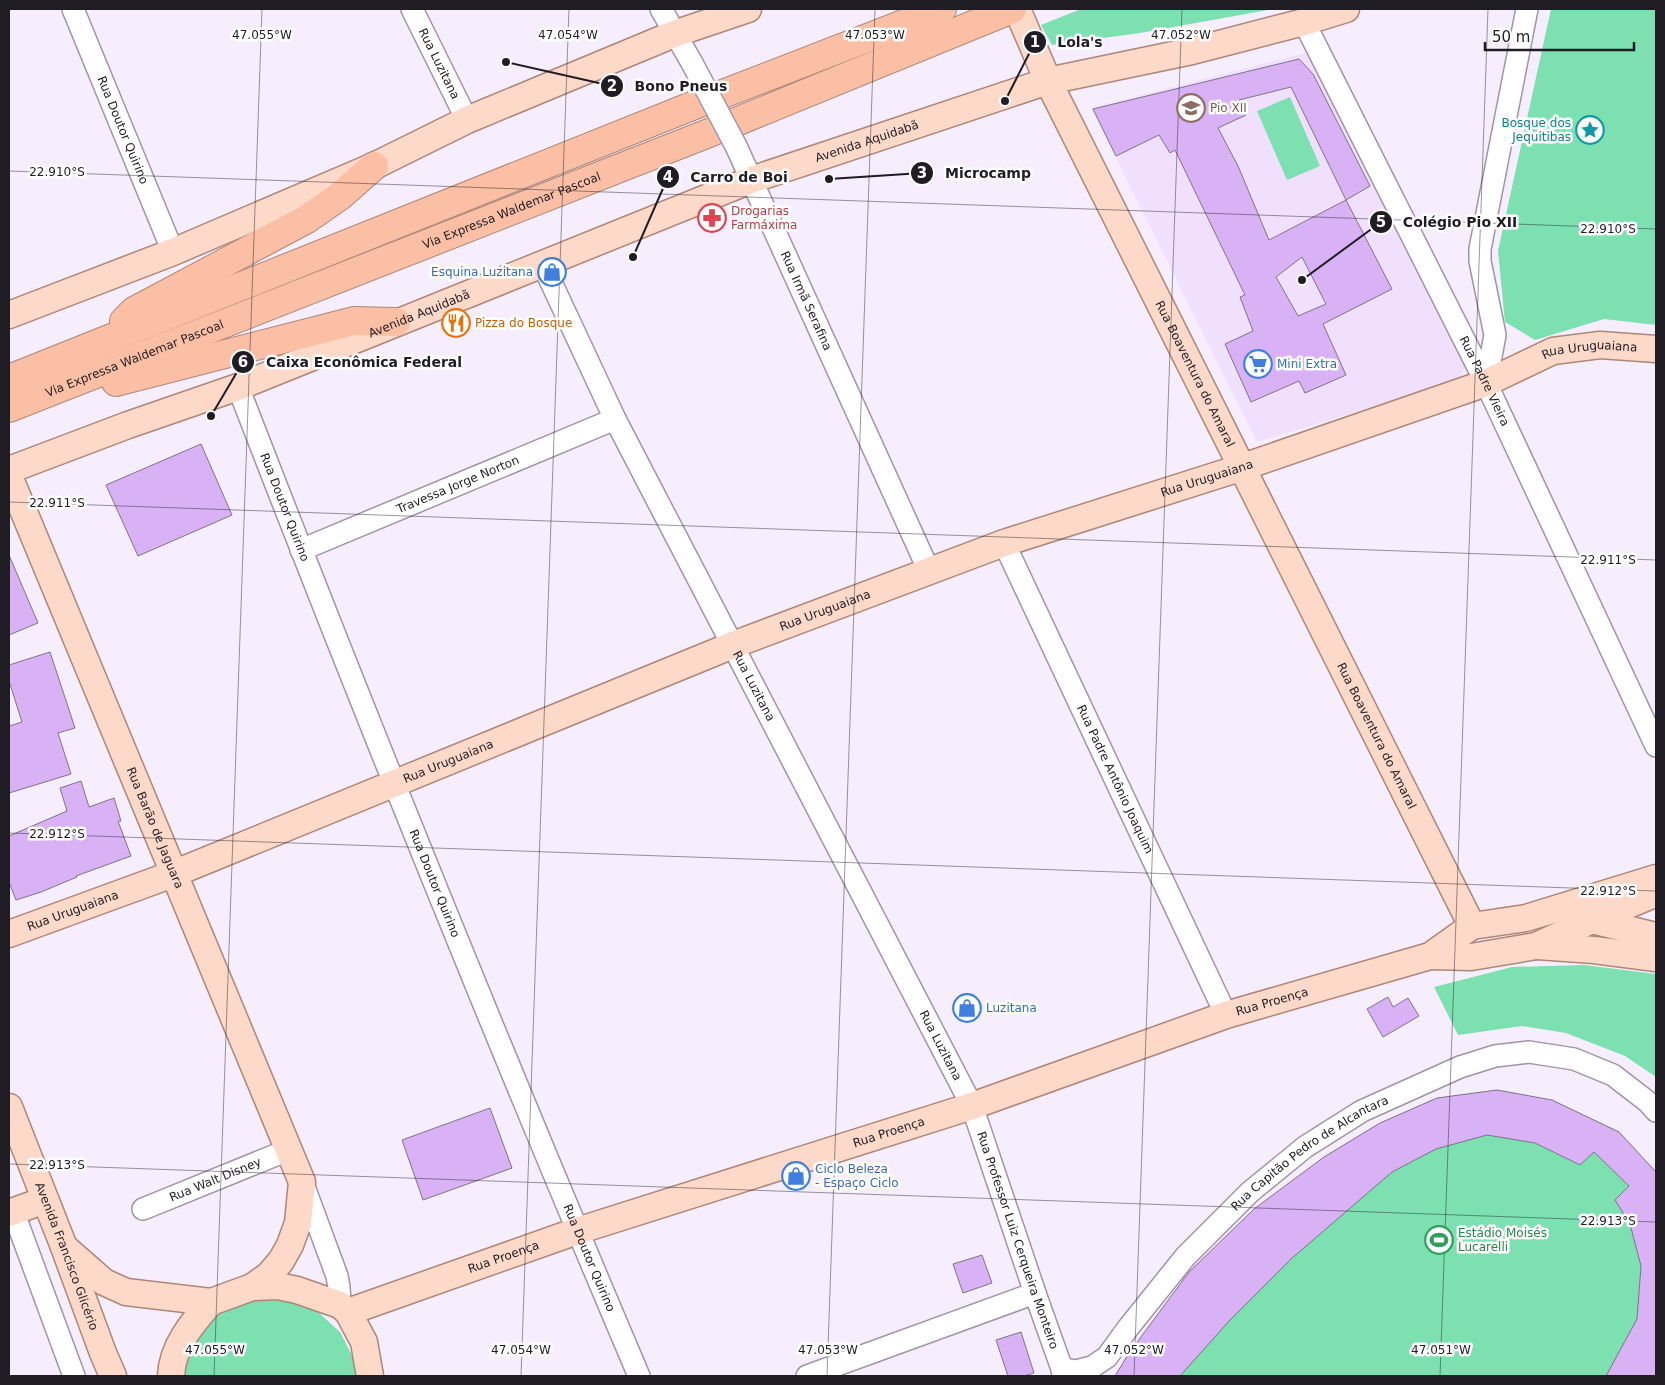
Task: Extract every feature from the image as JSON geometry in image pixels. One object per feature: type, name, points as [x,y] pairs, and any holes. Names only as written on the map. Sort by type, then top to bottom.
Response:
[{"type":"highway","points":[[9,379],[702,102],[942,9]]},
{"type":"highway","name":"Via Expressa Waldemar Pascoal","points":[[9,408],[709,133],[1012,9]]},
{"type":"highway","points":[[107,340],[134,311],[307,219],[340,196],[374,166]]},
{"type":"highway","points":[[70,384],[110,383],[354,321],[396,322]]},
{"type":"main road","points":[[9,315],[173,252],[374,166],[467,120],[674,34],[748,9]]},
{"type":"main road","name":"Rua Boaventura do Amaral","points":[[1017,9],[1048,81],[1472,926]]},
{"type":"main road","name":"Avenida Aquidabã","points":[[9,470],[128,425],[238,387],[751,180],[1048,81],[1192,51],[1346,9]]},
{"type":"main road","name":"Rua Uruguaiana","points":[[9,934],[173,874],[734,645],[1004,543],[1243,467],[1486,383],[1552,351],[1600,346],[1656,349]]},
{"type":"main road","name":"Rua Barão de Jaguara","points":[[9,476],[302,1182]]},
{"type":"main road","name":"Rua Proença","points":[[1526,918],[1656,878]]},
{"type":"main road","name":"Rua Proença","points":[[344,1308],[577,1231],[972,1106],[1226,1015],[1430,956],[1471,957],[1536,946],[1656,893]]},
{"type":"main road","name":"Rua Proença","points":[[1430,956],[1472,926],[1551,916],[1574,916],[1592,920]]},
{"type":"main road","points":[[1592,920],[1656,936]]},
{"type":"main road","points":[[1536,946],[1594,950],[1656,958]]},
{"type":"main road","name":"Avenida Francisco Glicério","points":[[9,1107],[113,1376]]},
{"type":"main road","points":[[64,1247],[104,1282],[126,1292],[211,1302],[252,1287],[270,1275],[281,1261],[290,1245],[298,1223],[302,1182]]},
{"type":"main road","points":[[11,1212],[45,1200]]},
{"type":"main road","points":[[252,1287],[278,1286],[297,1290],[344,1308],[364,1342],[370,1376]]},
{"type":"main road","points":[[170,1376],[177,1349],[185,1334],[211,1302]]},
{"type":"street","name":"Rua Doutor Quirino","points":[[73,9],[173,252]]},
{"type":"street","name":"Rua Luzitana","points":[[412,9],[467,120]]},
{"type":"street","name":"Rua Irmã Serafina","points":[[661,9],[736,146],[929,571]]},
{"type":"street","points":[[1486,383],[1495,334],[1480,260],[1480,249],[1527,9]]},
{"type":"street","name":"Rua Padre Vieira","points":[[1304,22],[1486,383],[1656,746]]},
{"type":"street","name":"Rua Luzitana","points":[[543,265],[615,419],[972,1106]]},
{"type":"street","name":"Rua Doutor Quirino","points":[[238,387],[395,784],[577,1231],[639,1376]]},
{"type":"street","name":"Travessa Jorge Norton","points":[[301,550],[615,419]]},
{"type":"street","name":"Rua Padre Antônio Joaquim","points":[[1004,543],[1226,1015]]},
{"type":"street","name":"Rua Capitão Pedro de Alcantara","points":[[1063,1373],[1092,1367],[1107,1357],[1185,1257],[1250,1192],[1305,1147],[1362,1111],[1460,1067],[1495,1056],[1529,1052],[1574,1059],[1613,1075],[1648,1102],[1656,1111]]},
{"type":"street","name":"Rua Professor Luiz Cerqueira Monteiro","points":[[972,1106],[1063,1373]]},
{"type":"street","name":"Rua Walt Disney","points":[[143,1209],[288,1150]]},
{"type":"street","points":[[302,1182],[337,1276],[344,1308]]},
{"type":"street","points":[[11,1212],[74,1376]]},
{"type":"street","points":[[807,1376],[1035,1293]]},
{"type":"shaded area","points":[[1309,52],[1467,357],[1461,380],[1257,442],[1091,108]]},
{"type":"green space","points":[[1081,9],[1273,9],[1140,33],[1052,45],[1041,25]]},
{"type":"green space","name":"Bosque dos Jequitibas","points":[[1551,9],[1656,9],[1656,325],[1604,319],[1535,340],[1505,322],[1498,251]]},
{"type":"green space","points":[[1290,97],[1320,166],[1287,180],[1257,111]]},
{"type":"green space","points":[[1584,965],[1656,974],[1656,1077],[1625,1056],[1566,1033],[1522,1026],[1458,1035],[1434,987],[1512,967]]},
{"type":"green space","name":"Estádio Moisés Lucarelli","points":[[1497,1090],[1552,1100],[1619,1132],[1656,1172],[1656,1376],[1115,1376],[1129,1353],[1324,1157],[1380,1123],[1437,1098]]},
{"type":"green space","points":[[257,1298],[288,1299],[317,1311],[340,1332],[354,1359],[357,1376],[178,1376],[179,1368],[207,1320],[230,1305]]},
{"type":"building","points":[[1299,59],[1313,74],[1370,186],[1346,200],[1392,289],[1323,324],[1346,375],[1305,393],[1299,381],[1251,402],[1225,344],[1253,331],[1240,297],[1245,295],[1175,150],[1170,153],[1159,135],[1116,156],[1093,109]],"holes":[[[1291,87],[1346,200],[1269,240],[1238,166],[1218,128],[1246,115],[1239,100]],[[1302,257],[1326,304],[1298,316],[1276,277]]]},
{"type":"building","points":[[201,444],[232,515],[138,556],[106,485]]},
{"type":"building","points":[[9,555],[38,623],[9,635]]},
{"type":"building","points":[[50,652],[75,728],[58,733],[71,774],[9,793],[9,726],[22,722],[9,681],[9,665]]},
{"type":"building","points":[[81,781],[89,807],[114,798],[121,821],[118,821],[131,856],[16,900],[9,882],[9,836],[67,811],[60,788]]},
{"type":"building","points":[[1388,997],[1393,1007],[1408,998],[1419,1016],[1383,1037],[1367,1009]]},
{"type":"building","points":[[1497,1090],[1552,1100],[1619,1132],[1656,1172],[1656,1376],[1606,1376],[1637,1319],[1641,1266],[1630,1224],[1615,1200],[1629,1186],[1594,1152],[1580,1165],[1535,1143],[1487,1135],[1436,1149],[1392,1172],[1291,1259],[1230,1320],[1180,1376],[1115,1376],[1129,1353],[1189,1272],[1254,1209],[1324,1157],[1380,1123],[1437,1098]]},
{"type":"building","points":[[490,1108],[512,1168],[423,1200],[402,1140]]},
{"type":"building","points":[[982,1255],[992,1283],[963,1293],[953,1264]]},
{"type":"building","points":[[1021,1332],[1034,1373],[1024,1376],[1008,1376],[996,1340]]},
{"type":"place","name":"Bono Pneus","points":[[506,62]]},
{"type":"place","name":"Lola's","points":[[1005,101]]},
{"type":"place","name":"Pio XII","points":[[1191,108]]},
{"type":"place","name":"Bosque dos Jequitibas","points":[[1590,130]]},
{"type":"place","name":"Microcamp","points":[[829,179]]},
{"type":"place","name":"Drogarias Farmáxima","points":[[712,218]]},
{"type":"place","name":"Carro de Boi","points":[[633,257]]},
{"type":"place","name":"Esquina Luzitana","points":[[552,272]]},
{"type":"place","name":"Colégio Pio XII","points":[[1302,280]]},
{"type":"place","name":"Pizza do Bosque","points":[[456,323]]},
{"type":"place","name":"Mini Extra","points":[[1258,364]]},
{"type":"place","name":"Caixa Econômica Federal","points":[[211,416]]},
{"type":"place","name":"Luzitana","points":[[967,1008]]},
{"type":"place","name":"Ciclo Beleza - Espaço Ciclo","points":[[796,1176]]},
{"type":"place","name":"Estádio Moisés Lucarelli","points":[[1439,1240]]}]
